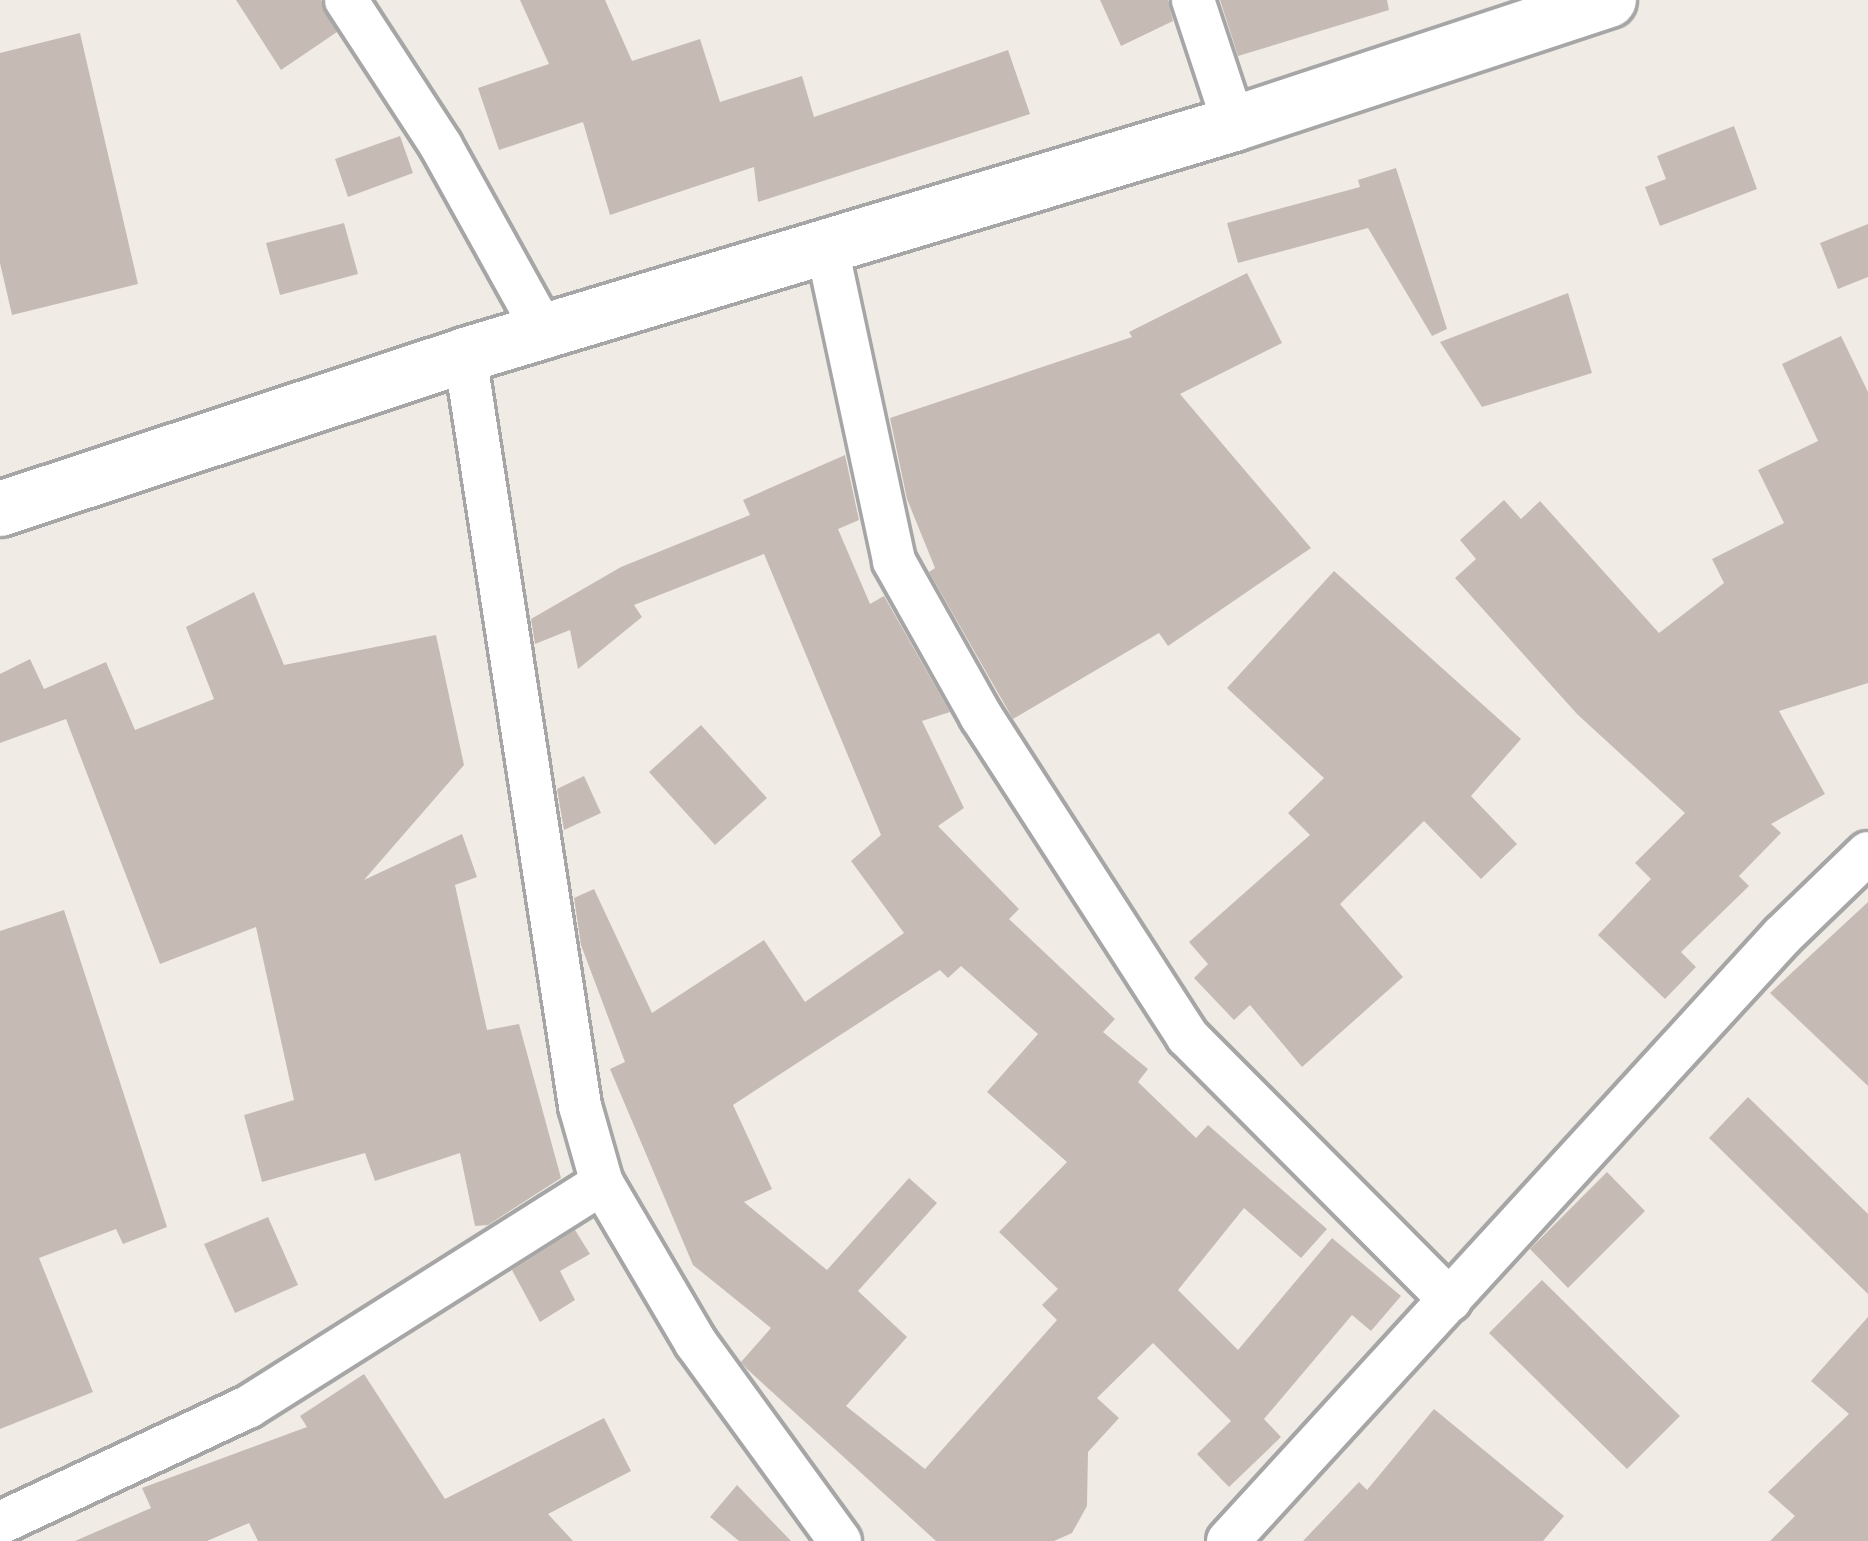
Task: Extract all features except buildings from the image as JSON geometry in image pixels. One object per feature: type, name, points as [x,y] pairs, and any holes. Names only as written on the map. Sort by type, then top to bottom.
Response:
[{"type":"street","points":[[346,0],[441,146],[544,332]]},
{"type":"street","points":[[1193,0],[1234,124]]},
{"type":"street","points":[[0,509],[465,355],[1234,124],[1609,0]]},
{"type":"street","points":[[826,243],[894,561],[981,716],[1187,1036],[1450,1300]]},
{"type":"street","points":[[465,355],[580,1106],[602,1183],[696,1343],[831,1538]]},
{"type":"street","points":[[1228,1541],[1868,853]]},
{"type":"street","points":[[0,1522],[248,1407],[602,1183]]}]
